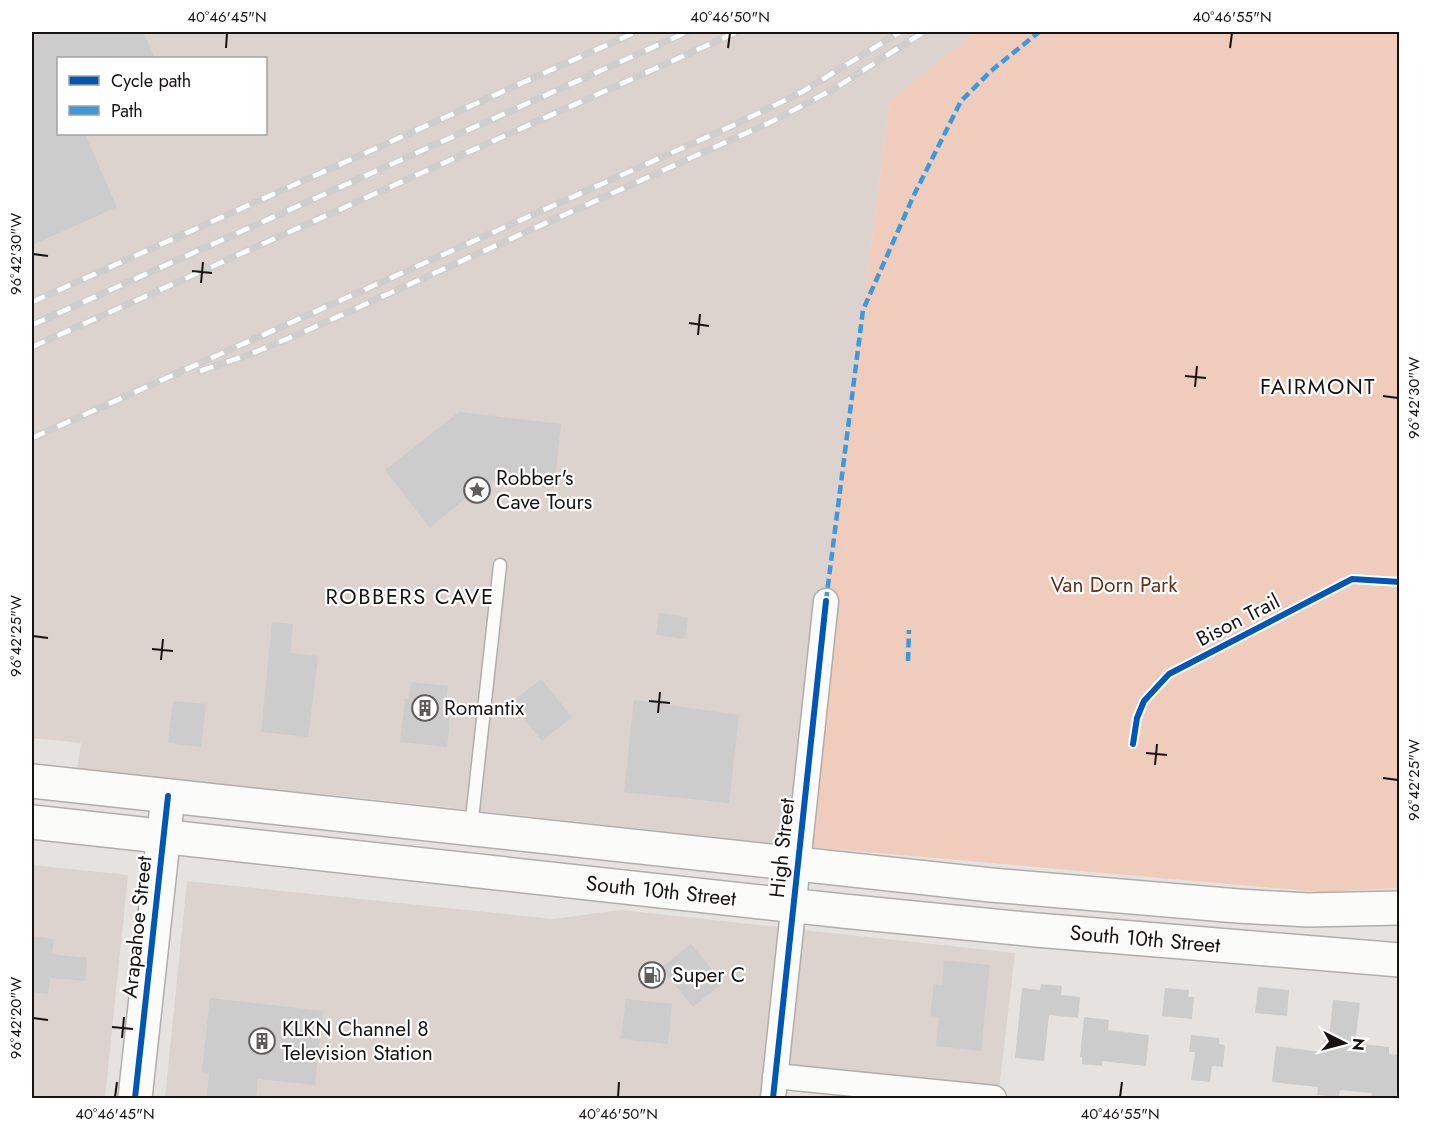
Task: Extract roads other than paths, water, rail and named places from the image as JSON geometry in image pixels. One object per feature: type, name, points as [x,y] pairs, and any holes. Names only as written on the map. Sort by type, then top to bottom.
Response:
[{"type":"main road","name":"South 10th Street","points":[[32,781],[991,885],[1238,906],[1308,910],[1387,909]]},
{"type":"main road","name":"Arapahoe Street","points":[[135,1098],[168,796]]},
{"type":"main road","name":"South 10th Street","points":[[32,822],[792,906],[1028,929],[1400,960]]},
{"type":"main road","points":[[1251,948],[1400,948]]},
{"type":"street","name":"High Street","points":[[774,1087],[826,601]]},
{"type":"street","points":[[774,1087],[994,1098]]},
{"type":"lane","points":[[471,830],[500,565]]},
{"type":"railway","points":[[32,302],[636,32]]},
{"type":"railway","points":[[32,325],[687,32]]},
{"type":"railway","points":[[32,347],[737,32]]},
{"type":"railway","points":[[32,438],[734,125],[802,92],[900,32]]},
{"type":"railway","points":[[200,371],[248,355],[299,334],[773,121],[832,90],[924,32]]},
{"type":"place","name":"Robber's Cave Tours","points":[[477,490]]},
{"type":"place","name":"Romantix","points":[[425,708]]},
{"type":"place","name":"Super C","points":[[652,975]]},
{"type":"place","name":"KLKN Channel 8 Television Station","points":[[262,1041]]},
{"type":"district","name":"FAIRMONT","points":[[1318,386]]},
{"type":"district","name":"ROBBERS CAVE","points":[[410,596]]},
{"type":"park label","name":"Van Dorn Park","points":[[1114,585]]}]
